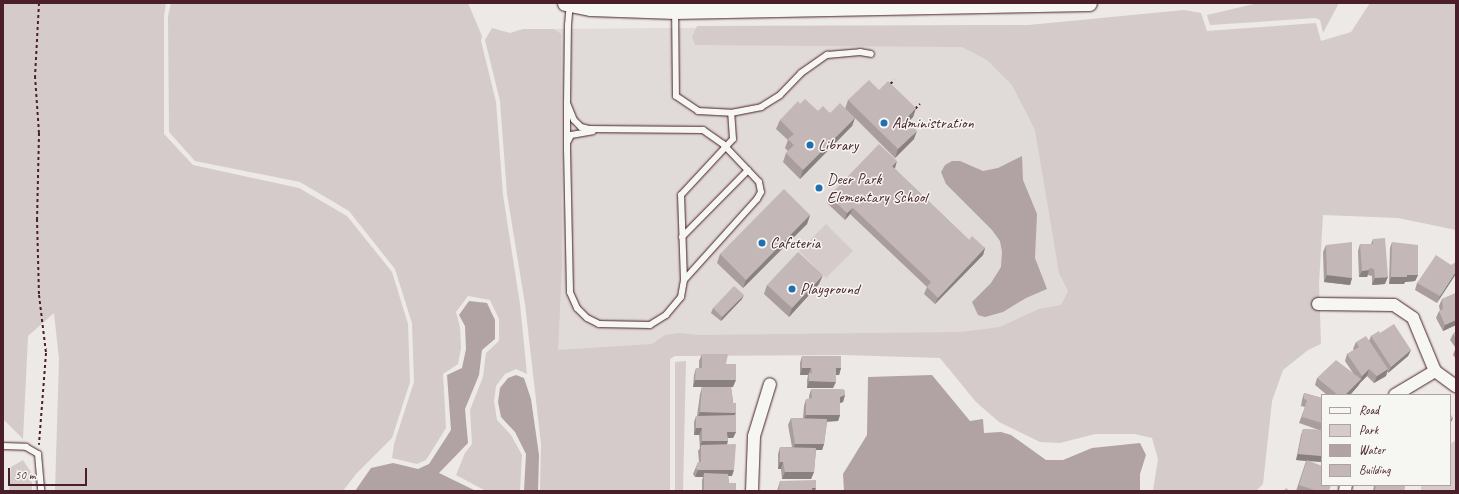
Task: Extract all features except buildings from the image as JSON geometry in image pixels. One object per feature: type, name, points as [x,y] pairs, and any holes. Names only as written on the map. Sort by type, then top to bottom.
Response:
[{"type":"street","points":[[567,4],[624,10],[675,7],[1089,3]]},
{"type":"street","points":[[1318,304],[1394,305],[1413,318],[1435,371],[1456,386]]},
{"type":"street","points":[[1397,394],[1435,371]]},
{"type":"street","points":[[752,491],[754,436],[770,384]]},
{"type":"lane","points":[[567,4],[567,145],[570,292],[577,308],[587,318],[599,324],[650,325],[666,315],[681,297],[684,280],[681,195],[733,139],[731,113]]},
{"type":"lane","points":[[675,7],[676,96],[698,111],[731,113],[761,108],[780,95],[801,73],[827,56],[860,52],[871,54]]},
{"type":"lane","points":[[567,102],[574,120],[581,127],[608,129],[703,130],[726,148],[759,182],[761,192],[757,199],[684,280]]},
{"type":"lane","points":[[567,145],[572,135],[608,129]]},
{"type":"lane","points":[[682,237],[748,170]]},
{"type":"lane","points":[[3,446],[26,447],[38,454],[41,491]]},
{"type":"path","points":[[38,454],[46,353],[39,295],[37,219],[39,133],[35,76],[39,3]]},
{"type":"path","points":[[885,90],[895,80]]},
{"type":"path","points":[[910,114],[920,104]]},
{"type":"shaded area","name":"Deer Park Elementary School","points":[[1074,21],[1093,348],[557,355],[554,29],[1029,25]]},
{"type":"green space","points":[[3,3],[166,3],[164,16],[164,134],[193,165],[299,188],[347,216],[392,272],[408,324],[410,382],[392,438],[356,474],[343,491],[55,491],[59,359],[54,313],[28,336],[23,439],[3,419]]},
{"type":"green space","points":[[171,3],[468,3],[482,36],[481,41],[496,102],[503,195],[520,304],[527,374],[516,369],[505,374],[496,386],[494,401],[497,420],[511,435],[522,455],[520,491],[486,491],[456,475],[465,453],[472,444],[470,410],[483,377],[486,353],[499,341],[499,319],[490,300],[468,296],[456,312],[460,327],[461,348],[458,364],[443,374],[446,428],[426,460],[417,464],[392,458],[394,444],[414,382],[412,323],[395,269],[349,211],[300,182],[195,161],[169,132],[168,16]]},
{"type":"green space","points":[[1258,3],[1339,3],[1323,33],[1320,20],[1316,18],[1210,25],[1207,15]]},
{"type":"green space","points":[[1370,3],[1456,3],[1456,230],[1398,218],[1323,215],[1319,284],[1321,344],[1308,350],[1283,370],[1272,401],[1263,484],[1256,491],[1153,491],[1158,459],[1152,438],[1135,434],[1095,434],[1060,443],[1040,442],[999,422],[976,402],[940,358],[844,355],[675,356],[670,359],[670,491],[540,491],[541,444],[525,304],[507,194],[500,101],[485,40],[492,28],[510,33],[523,29],[554,29],[561,34],[562,265],[558,350],[652,344],[665,335],[679,333],[700,335],[961,332],[1000,327],[1039,309],[1061,305],[1068,291],[1059,273],[1035,130],[1012,85],[987,60],[962,47],[695,45],[692,37],[697,26],[1029,25],[1184,10],[1201,13],[1207,31],[1316,23],[1321,41],[1351,32]]},
{"type":"green space","points":[[826,224],[853,251],[826,278],[799,251]]},
{"type":"green space","points":[[686,361],[683,491],[675,491],[675,362]]},
{"type":"green space","points":[[1456,440],[1456,491],[1421,491],[1421,486],[1451,486],[1451,443]]},
{"type":"green space","points":[[23,460],[32,474],[32,491],[9,491],[11,467]]},
{"type":"water","points":[[1022,156],[1023,180],[1037,214],[1035,258],[1047,289],[1026,298],[1003,312],[985,317],[978,315],[972,302],[991,283],[1001,267],[1002,252],[1000,241],[992,230],[946,184],[941,172],[945,165],[952,161],[960,161],[983,171],[998,168]]},
{"type":"water","points":[[469,301],[487,303],[495,320],[495,339],[482,350],[479,375],[465,409],[468,443],[439,473],[476,491],[355,491],[371,468],[393,463],[418,469],[429,464],[451,430],[447,375],[462,368],[466,349],[465,326],[459,315]]},
{"type":"water","points":[[516,375],[524,378],[531,399],[539,455],[538,491],[524,491],[526,454],[515,432],[501,417],[498,402],[500,388],[508,378]]},
{"type":"water","points":[[932,375],[970,421],[983,419],[984,433],[1001,432],[1011,435],[1046,460],[1063,460],[1092,448],[1140,443],[1146,455],[1140,474],[1140,491],[844,491],[843,474],[867,435],[868,377]]},
{"type":"place","name":"Administration","points":[[884,123]]},
{"type":"place","name":"Library","points":[[810,145]]},
{"type":"place","name":"Deer Park Elementary School","points":[[819,188]]},
{"type":"place","name":"Cafeteria","points":[[762,243]]},
{"type":"place","name":"Playground","points":[[792,289]]}]
